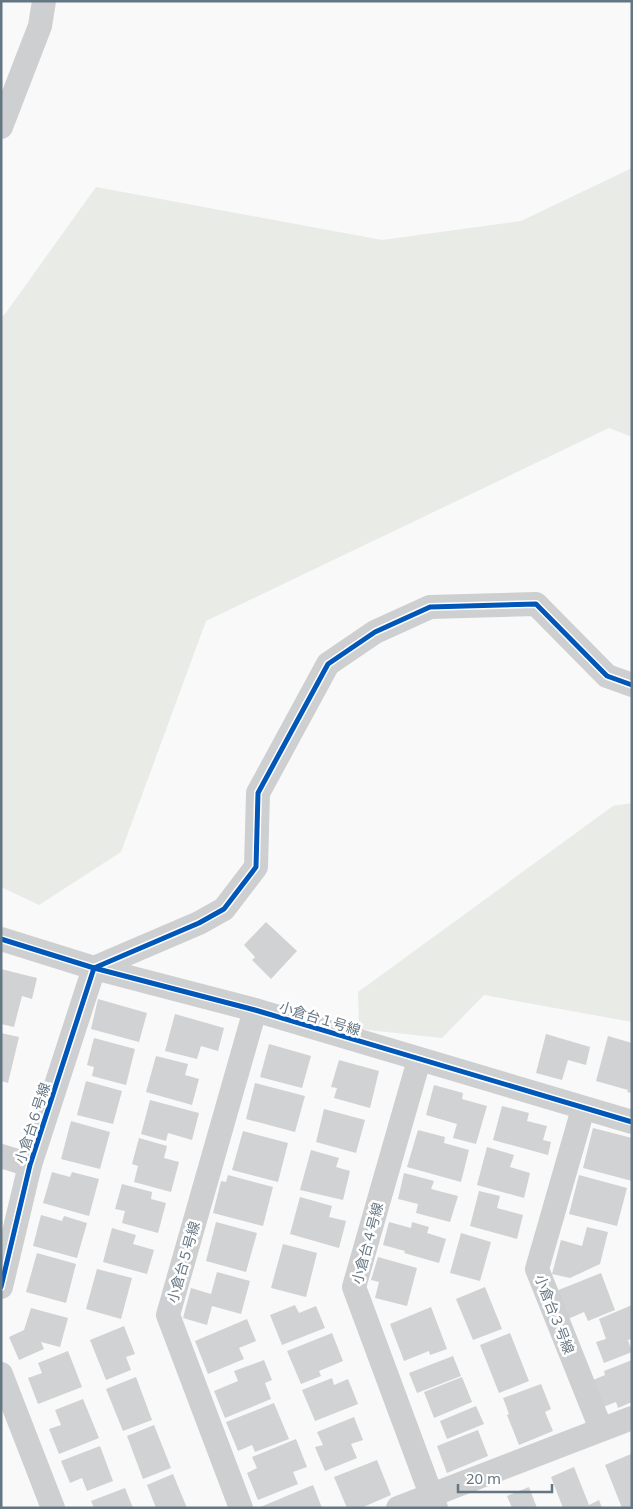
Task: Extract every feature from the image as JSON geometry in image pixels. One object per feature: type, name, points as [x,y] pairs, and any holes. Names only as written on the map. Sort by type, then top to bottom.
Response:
[{"type":"street","points":[[1,127],[40,26],[44,1]]},
{"type":"street","points":[[94,968],[199,923],[224,909],[256,866],[258,793],[328,664],[374,632],[430,607],[536,604],[607,676],[632,685]]},
{"type":"street","name":"小倉台１号線","points":[[1,939],[94,968],[255,1010],[418,1060],[632,1122]]},
{"type":"street","name":"小倉台６号線","points":[[1,1287],[30,1165],[94,968]]},
{"type":"street","name":"小倉台５号線","points":[[242,1508],[168,1315],[255,1010]]},
{"type":"street","name":"小倉台４号線","points":[[418,1060],[354,1287],[434,1501]]},
{"type":"street","name":"小倉台３号線","points":[[583,1109],[537,1269],[601,1429]]},
{"type":"street","points":[[1,1156],[30,1165]]},
{"type":"street","points":[[1,1374],[53,1508]]},
{"type":"street","points":[[398,1508],[434,1501],[601,1429],[632,1418]]},
{"type":"shaded area","points":[[632,168],[632,437],[609,428],[206,621],[121,852],[39,905],[1,887],[1,317],[96,187],[382,240],[521,221]]},
{"type":"shaded area","points":[[632,803],[632,1022],[484,995],[442,1038],[359,1029],[358,992],[613,806]]},
{"type":"building","points":[[266,922],[297,951],[271,979],[252,960],[255,957],[244,945]]},
{"type":"building","points":[[1,969],[37,978],[32,999],[22,996],[14,1027],[1,1024]]},
{"type":"building","points":[[98,999],[147,1013],[139,1042],[91,1029]]},
{"type":"building","points":[[175,1014],[224,1028],[218,1051],[201,1046],[197,1059],[165,1051]]},
{"type":"building","points":[[1,1033],[19,1037],[8,1083],[1,1081]]},
{"type":"building","points":[[546,1034],[590,1047],[586,1065],[568,1060],[562,1080],[536,1073]]},
{"type":"building","points":[[608,1036],[632,1043],[632,1093],[627,1092],[628,1090],[596,1081]]},
{"type":"building","points":[[94,1038],[135,1049],[126,1085],[92,1076],[94,1067],[87,1065]]},
{"type":"building","points":[[269,1044],[311,1056],[302,1088],[260,1077]]},
{"type":"building","points":[[156,1056],[188,1064],[185,1075],[199,1079],[192,1105],[146,1092]]},
{"type":"building","points":[[339,1060],[379,1071],[370,1108],[334,1098],[337,1088],[331,1087]]},
{"type":"building","points":[[86,1081],[122,1091],[113,1124],[77,1115]]},
{"type":"building","points":[[255,1083],[305,1096],[295,1132],[246,1119]]},
{"type":"building","points":[[434,1085],[463,1093],[462,1099],[487,1106],[476,1144],[453,1138],[457,1124],[426,1115]]},
{"type":"building","points":[[150,1100],[199,1113],[192,1140],[168,1133],[166,1141],[141,1134]]},
{"type":"building","points":[[502,1106],[529,1113],[527,1121],[547,1126],[543,1140],[551,1142],[548,1155],[493,1140]]},
{"type":"building","points":[[324,1109],[365,1120],[356,1153],[316,1142]]},
{"type":"building","points":[[71,1121],[110,1132],[100,1169],[61,1159]]},
{"type":"building","points":[[593,1128],[632,1138],[632,1181],[583,1168]]},
{"type":"building","points":[[418,1130],[445,1137],[444,1143],[469,1150],[461,1182],[407,1167]]},
{"type":"building","points":[[243,1131],[288,1143],[278,1182],[232,1170]]},
{"type":"building","points":[[139,1138],[167,1146],[164,1158],[179,1162],[171,1192],[134,1182],[138,1166],[132,1164]]},
{"type":"building","points":[[487,1147],[514,1155],[510,1167],[530,1173],[524,1198],[477,1185]]},
{"type":"building","points":[[311,1150],[339,1158],[336,1167],[350,1171],[343,1200],[300,1190]]},
{"type":"building","points":[[52,1172],[70,1177],[72,1172],[99,1179],[89,1216],[43,1203]]},
{"type":"building","points":[[404,1173],[434,1181],[431,1189],[458,1196],[450,1222],[416,1213],[418,1204],[398,1199]]},
{"type":"building","points":[[228,1175],[273,1187],[263,1226],[213,1213],[221,1181],[226,1182]]},
{"type":"building","points":[[579,1175],[627,1188],[617,1226],[569,1214]]},
{"type":"building","points":[[122,1184],[152,1192],[151,1199],[166,1203],[158,1233],[122,1223],[125,1211],[115,1209]]},
{"type":"building","points":[[479,1191],[500,1196],[497,1208],[523,1215],[517,1239],[470,1226]]},
{"type":"building","points":[[300,1197],[332,1206],[329,1217],[346,1221],[339,1248],[290,1234]]},
{"type":"building","points":[[41,1215],[62,1221],[64,1216],[87,1223],[77,1258],[33,1246]]},
{"type":"building","points":[[216,1222],[257,1233],[246,1272],[206,1261]]},
{"type":"building","points":[[389,1222],[411,1228],[412,1222],[429,1227],[427,1233],[446,1239],[439,1263],[383,1245]]},
{"type":"building","points":[[587,1227],[608,1232],[600,1264],[570,1278],[552,1274],[561,1240],[582,1246]]},
{"type":"building","points":[[112,1228],[136,1235],[133,1244],[154,1250],[147,1274],[103,1262]]},
{"type":"building","points":[[461,1233],[491,1242],[480,1281],[450,1273]]},
{"type":"building","points":[[283,1244],[317,1253],[306,1297],[271,1288]]},
{"type":"building","points":[[37,1253],[76,1264],[66,1303],[26,1292]]},
{"type":"building","points":[[378,1257],[417,1268],[407,1306],[375,1298],[379,1282],[371,1280]]},
{"type":"building","points":[[97,1269],[132,1278],[121,1319],[86,1309]]},
{"type":"building","points":[[217,1272],[250,1281],[241,1314],[212,1306],[207,1325],[183,1318],[191,1288],[211,1294]]},
{"type":"building","points":[[601,1273],[615,1310],[588,1321],[584,1312],[568,1319],[556,1291]]},
{"type":"building","points":[[485,1287],[502,1329],[473,1340],[456,1299]]},
{"type":"building","points":[[295,1305],[299,1313],[316,1306],[325,1328],[282,1345],[270,1315]]},
{"type":"building","points":[[632,1305],[632,1339],[628,1340],[632,1352],[604,1363],[596,1342],[606,1339],[599,1319]]},
{"type":"building","points":[[431,1307],[447,1349],[430,1355],[429,1351],[404,1361],[390,1324]]},
{"type":"building","points":[[31,1308],[68,1318],[60,1347],[41,1342],[44,1349],[19,1360],[9,1337],[24,1330]]},
{"type":"building","points":[[247,1319],[256,1341],[239,1348],[244,1359],[208,1374],[195,1341]]},
{"type":"building","points":[[124,1326],[135,1354],[126,1357],[131,1370],[106,1380],[90,1340]]},
{"type":"building","points":[[332,1333],[343,1361],[319,1371],[321,1376],[301,1384],[287,1351]]},
{"type":"building","points":[[510,1333],[529,1381],[499,1393],[480,1345]]},
{"type":"building","points":[[68,1351],[82,1387],[38,1404],[28,1378],[42,1373],[38,1363]]},
{"type":"building","points":[[453,1356],[461,1376],[417,1393],[409,1373]]},
{"type":"building","points":[[264,1360],[272,1380],[265,1383],[271,1399],[225,1418],[214,1391],[238,1381],[234,1371]]},
{"type":"building","points":[[632,1360],[632,1402],[618,1408],[616,1402],[603,1407],[593,1380],[605,1375],[604,1371]]},
{"type":"building","points":[[136,1377],[152,1420],[123,1431],[106,1389]]},
{"type":"building","points":[[462,1377],[472,1402],[434,1418],[424,1392]]},
{"type":"building","points":[[332,1378],[334,1385],[348,1379],[358,1404],[315,1421],[302,1390]]},
{"type":"building","points":[[541,1384],[551,1409],[545,1412],[553,1431],[519,1445],[507,1415],[509,1414],[503,1398]]},
{"type":"building","points":[[83,1399],[99,1438],[59,1454],[49,1429],[61,1425],[55,1410]]},
{"type":"building","points":[[274,1403],[289,1439],[255,1452],[252,1445],[238,1451],[226,1422]]},
{"type":"building","points":[[476,1406],[484,1424],[447,1439],[440,1421]]},
{"type":"building","points":[[354,1417],[363,1440],[351,1444],[357,1458],[325,1471],[315,1447],[323,1445],[317,1432]]},
{"type":"building","points":[[154,1425],[171,1468],[143,1479],[127,1436]]},
{"type":"building","points":[[478,1430],[488,1456],[447,1473],[437,1446]]},
{"type":"building","points":[[296,1439],[307,1467],[293,1472],[298,1484],[258,1500],[247,1473],[257,1468],[252,1457]]},
{"type":"building","points":[[100,1446],[113,1481],[87,1491],[82,1478],[70,1483],[61,1461]]},
{"type":"building","points":[[631,1454],[632,1507],[622,1508],[605,1465]]},
{"type":"building","points":[[377,1460],[391,1495],[361,1508],[347,1508],[334,1477]]},
{"type":"building","points":[[574,1467],[589,1505],[599,1500],[602,1508],[563,1508],[551,1477]]},
{"type":"building","points":[[173,1474],[187,1508],[156,1508],[147,1485]]},
{"type":"building","points":[[313,1485],[322,1508],[258,1508]]},
{"type":"building","points":[[529,1487],[537,1508],[512,1508],[507,1496]]},
{"type":"building","points":[[125,1488],[133,1508],[94,1508],[91,1501]]},
{"type":"cycle path","points":[[1,1287],[30,1165],[94,968],[199,923],[224,909],[256,867],[258,793],[328,664],[375,632],[430,607],[536,604],[607,676],[632,685]]},
{"type":"cycle path","points":[[1,939],[94,968],[255,1010],[632,1122]]}]
